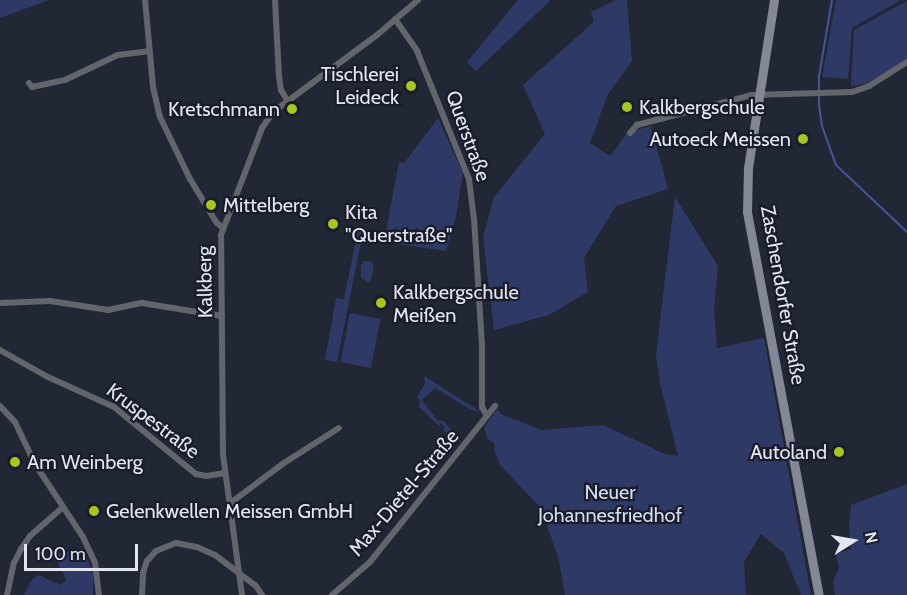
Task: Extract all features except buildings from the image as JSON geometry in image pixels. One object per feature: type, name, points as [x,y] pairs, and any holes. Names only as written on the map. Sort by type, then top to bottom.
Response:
[{"type":"street","points":[[145,0],[153,87],[160,117],[190,179],[216,222],[223,228]]},
{"type":"street","points":[[275,0],[279,76],[281,90],[287,100]]},
{"type":"street","name":"Kalkberg","points":[[242,595],[224,473],[220,243],[223,228],[262,128],[273,112],[418,0]]},
{"type":"street","name":"Zaschendorfer Straße","points":[[774,0],[748,168],[747,212],[819,595]]},
{"type":"street","name":"Querstraße","points":[[395,19],[417,51],[469,179],[474,218],[482,345],[482,407],[487,416]]},
{"type":"street","points":[[29,83],[33,87],[65,80],[118,55],[149,51]]},
{"type":"street","points":[[630,133],[637,125],[759,94],[830,94],[861,90],[907,62]]},
{"type":"street","points":[[0,303],[50,300],[101,310],[135,303],[222,316]]},
{"type":"street","name":"Kruspestraße","points":[[0,350],[48,377],[114,407],[192,471],[206,476],[224,473]]},
{"type":"street","points":[[0,406],[15,422],[35,464],[95,563],[99,595]]},
{"type":"street","name":"Max-Dietel-Straße","points":[[332,595],[370,562],[495,406]]},
{"type":"street","points":[[229,504],[284,463],[339,428]]},
{"type":"street","points":[[8,595],[14,563],[21,549],[30,536],[63,507]]},
{"type":"street","points":[[142,595],[143,573],[147,561],[156,551],[169,545],[185,544],[215,555],[240,573],[262,595]]},
{"type":"green space","points":[[0,0],[49,0],[0,18]]},
{"type":"green space","points":[[518,0],[551,0],[476,71],[467,62]]},
{"type":"green space","points":[[616,0],[627,0],[632,61],[608,94],[590,143],[610,156],[628,132],[651,126],[668,189],[616,206],[584,258],[588,292],[549,315],[494,330],[483,237],[494,197],[545,134],[523,85],[594,22],[591,12]]},
{"type":"green space","points":[[836,0],[901,0],[852,28],[848,79],[822,77]]},
{"type":"green space","points":[[907,1],[907,60],[865,84],[851,86],[854,30]]},
{"type":"green space","points":[[438,118],[463,173],[456,216],[446,251],[384,242],[399,162],[404,163]]},
{"type":"green space","name":"Neuer Johannesfriedhof","points":[[675,197],[718,266],[714,310],[717,348],[764,338],[811,595],[801,595],[784,553],[761,534],[744,562],[746,595],[565,595],[558,556],[540,507],[500,465],[494,449],[495,444],[487,438],[484,428],[497,409],[501,414],[542,430],[603,425],[665,454],[678,456],[660,383],[656,354]]},
{"type":"green space","points":[[358,230],[363,232],[337,362],[325,360],[336,298],[344,299]]},
{"type":"green space","points":[[364,261],[370,261],[374,265],[371,280],[368,283],[361,277],[361,265]]},
{"type":"green space","points":[[350,313],[380,319],[371,368],[340,362]]},
{"type":"green space","points":[[424,376],[481,412],[471,410],[435,388],[422,400],[437,420],[445,422],[459,442],[443,430],[445,427],[441,423],[439,426],[419,407],[420,400],[417,397],[425,383]]},
{"type":"green space","points":[[907,484],[907,595],[835,595],[833,581],[839,568],[836,554],[851,549],[849,525],[851,505]]},
{"type":"green space","points":[[84,549],[93,574],[93,595],[24,595],[31,581],[38,575],[61,585],[66,580],[54,554]]},
{"type":"waterway","points":[[832,0],[819,76],[822,126],[836,165],[907,232]]},
{"type":"place","name":"Tischlerei Leideck","points":[[411,86]]},
{"type":"place","name":"Kalkbergschule","points":[[627,107]]},
{"type":"place","name":"Kretschmann","points":[[292,109]]},
{"type":"place","name":"Autoeck Meissen","points":[[803,139]]},
{"type":"place","name":"Mittelberg","points":[[211,205]]},
{"type":"place","name":"Kita \"Querstraße\"","points":[[333,224]]},
{"type":"place","name":"Kalkbergschule Meißen","points":[[381,303]]},
{"type":"place","name":"Autoland","points":[[839,452]]},
{"type":"place","name":"Am Weinberg","points":[[15,462]]},
{"type":"place","name":"Gelenkwellen Meissen GmbH","points":[[94,511]]}]
